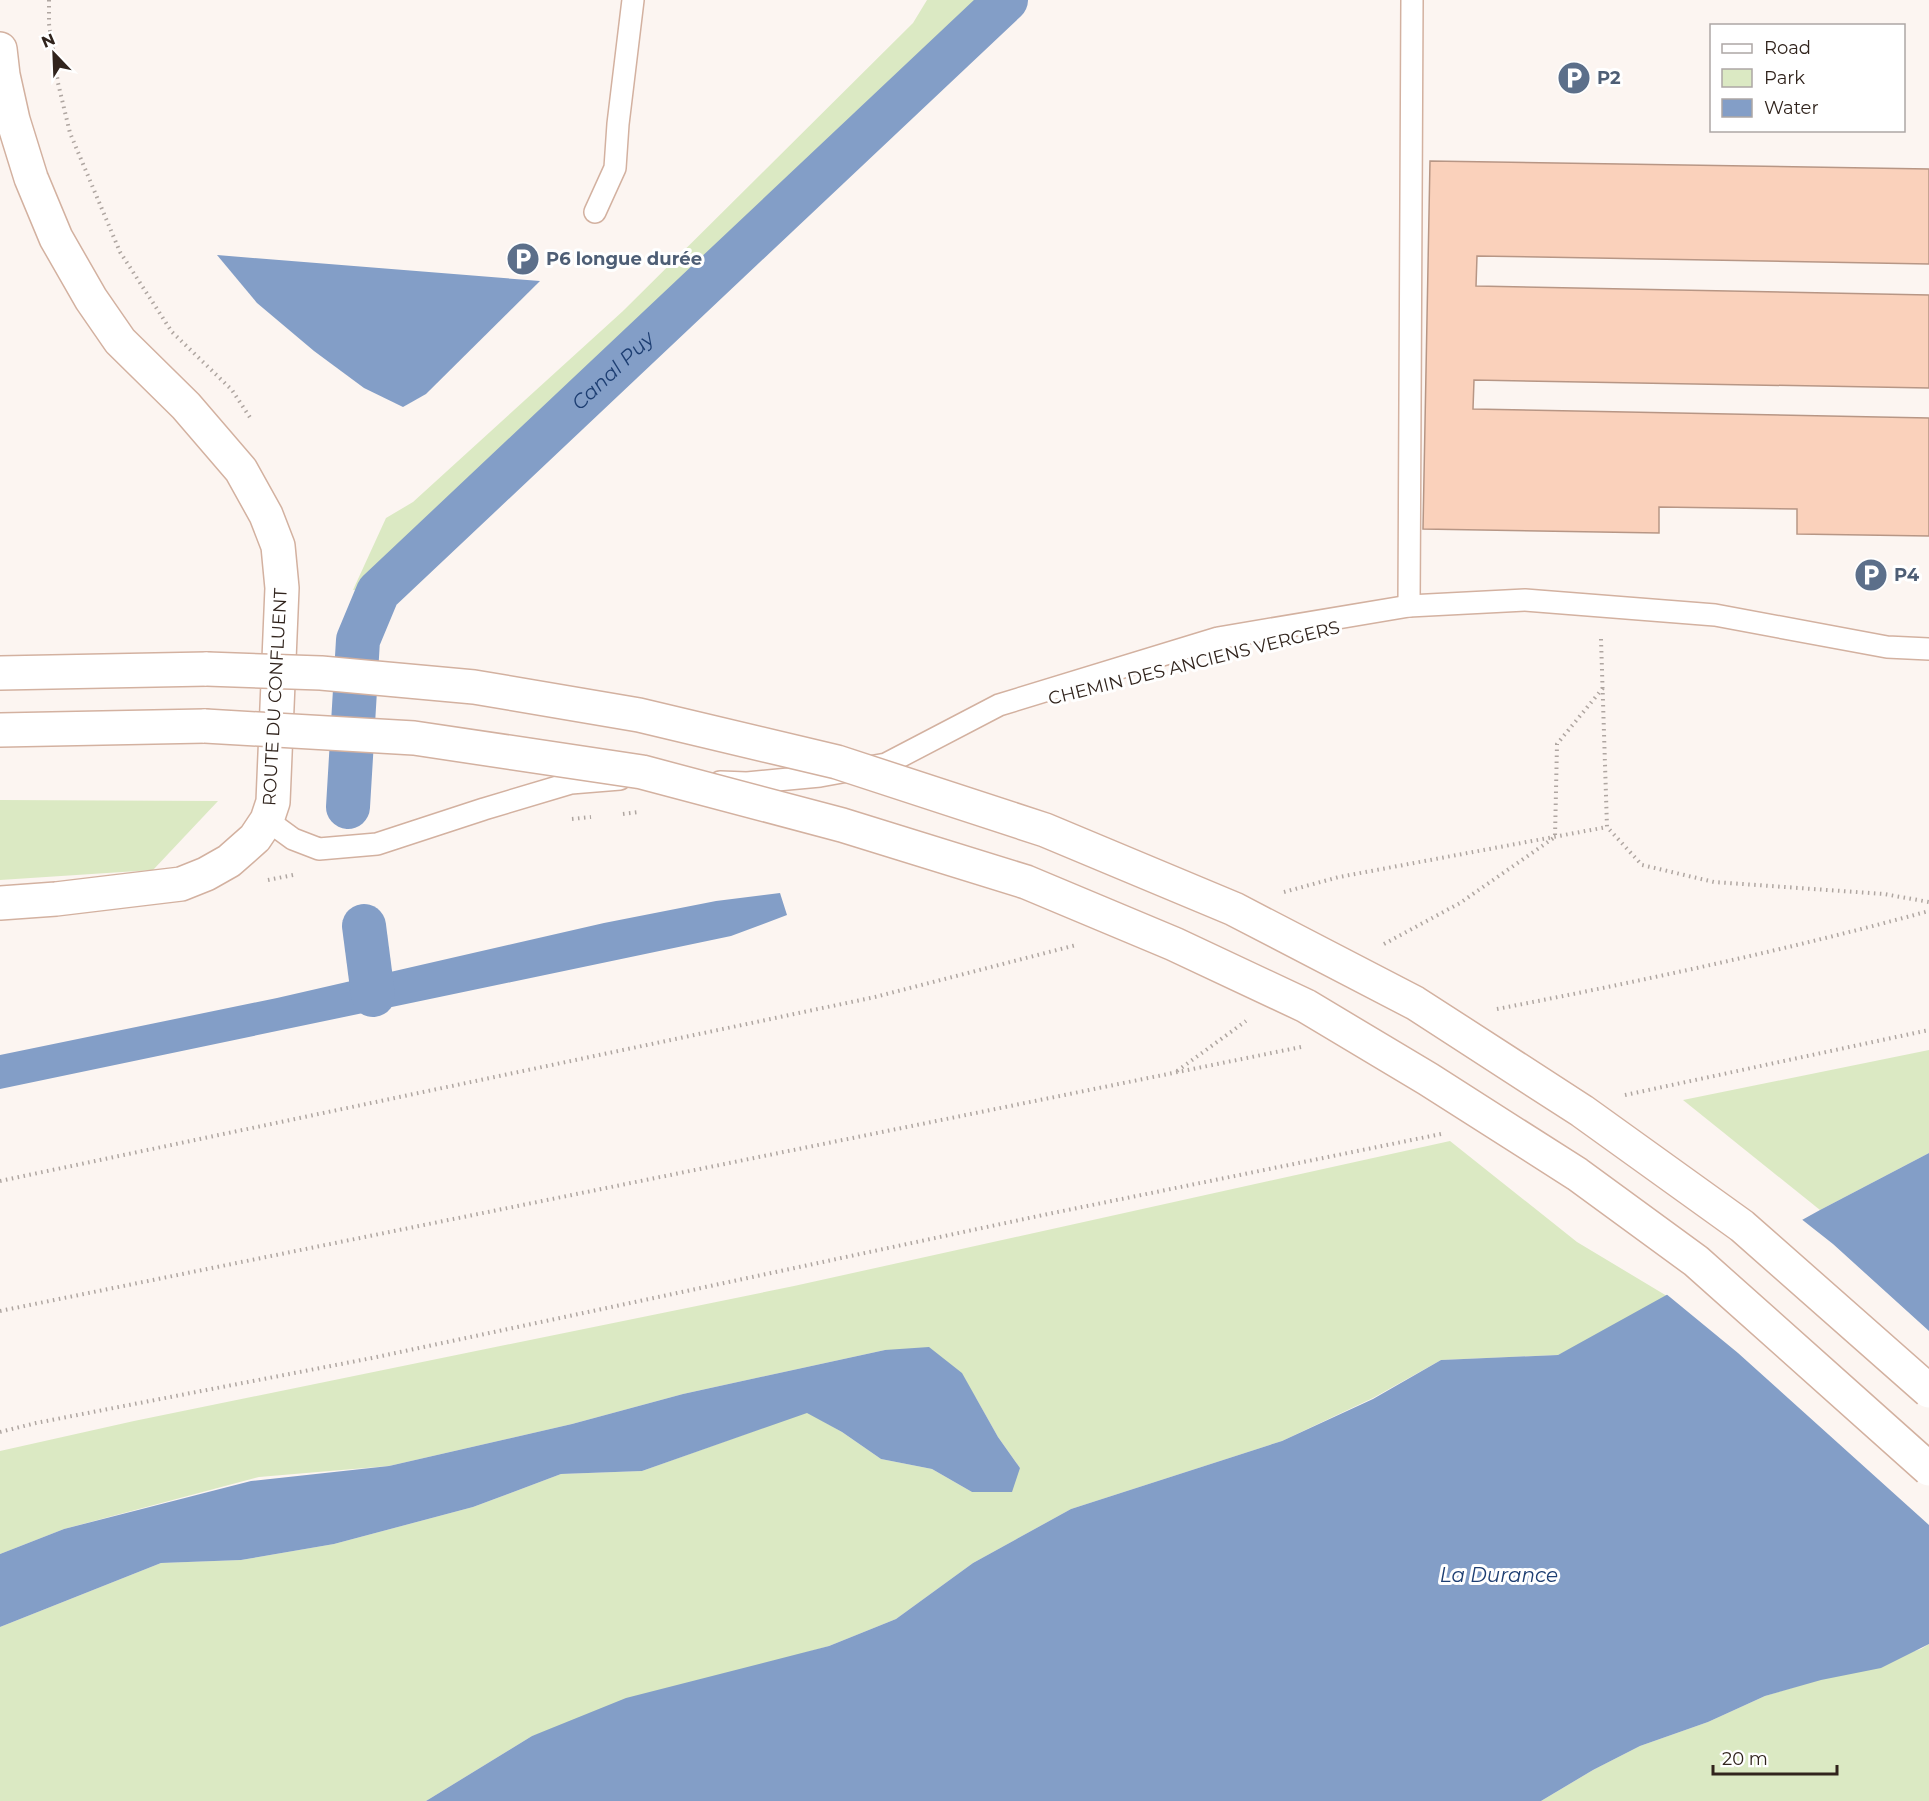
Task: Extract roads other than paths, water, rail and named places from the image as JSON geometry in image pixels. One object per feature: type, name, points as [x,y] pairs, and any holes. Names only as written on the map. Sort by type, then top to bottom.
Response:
[{"type":"main road","name":"ROUTE DU CONFLUENT","points":[[0,49],[11,109],[31,178],[62,248],[91,299],[120,341],[186,406],[241,470],[266,515],[278,546],[282,588],[273,802],[267,820],[255,838],[229,861],[181,884],[56,899],[0,903]]},
{"type":"main road","points":[[7,672],[207,669],[321,673],[474,687],[651,717],[837,762],[1045,830],[1224,905],[1415,1003],[1582,1111],[1742,1226],[1929,1391]]},
{"type":"main road","points":[[0,730],[205,726],[414,738],[642,772],[842,825],[1026,882],[1174,944],[1306,1006],[1428,1079],[1577,1174],[1696,1261],[1929,1469]]},
{"type":"lane","points":[[596,212],[615,168],[633,0]]},
{"type":"lane","points":[[1409,606],[1412,0]]},
{"type":"lane","points":[[267,820],[293,839],[319,849],[376,844],[571,783],[633,778],[747,783],[820,776],[886,764],[999,705],[1218,638],[1409,606],[1525,600],[1715,615],[1887,647],[1929,649]]},
{"type":"water","points":[[217,255],[540,281],[426,394],[403,407],[364,388],[314,351],[257,303]]},
{"type":"water","points":[[780,893],[787,915],[731,936],[0,1089],[0,1055],[277,998],[604,923],[716,901]]},
{"type":"water","name":"La Durance","points":[[1929,1153],[1929,1644],[1881,1668],[1821,1680],[1765,1696],[1708,1722],[1640,1746],[1593,1770],[1541,1801],[426,1801],[532,1736],[626,1698],[829,1646],[896,1619],[973,1563],[1071,1509],[1282,1441],[1373,1399],[1441,1360],[1558,1355],[1820,1210]]},
{"type":"water","points":[[929,1347],[962,1373],[998,1437],[1020,1468],[1012,1492],[972,1492],[932,1469],[881,1459],[842,1432],[807,1413],[642,1471],[561,1474],[473,1507],[334,1544],[241,1560],[161,1563],[0,1627],[0,1554],[64,1529],[251,1481],[389,1466],[572,1424],[683,1394],[885,1350]]},
{"type":"waterway","name":"Canal Puy","points":[[348,807],[358,640],[378,592],[1006,0]]},
{"type":"waterway","name":"Canal Puy","points":[[364,926],[373,995]]},
{"type":"place","name":"P2","points":[[1574,78]]},
{"type":"place","name":"P6 longue durée","points":[[523,259]]},
{"type":"place","name":"P4","points":[[1871,575]]}]
